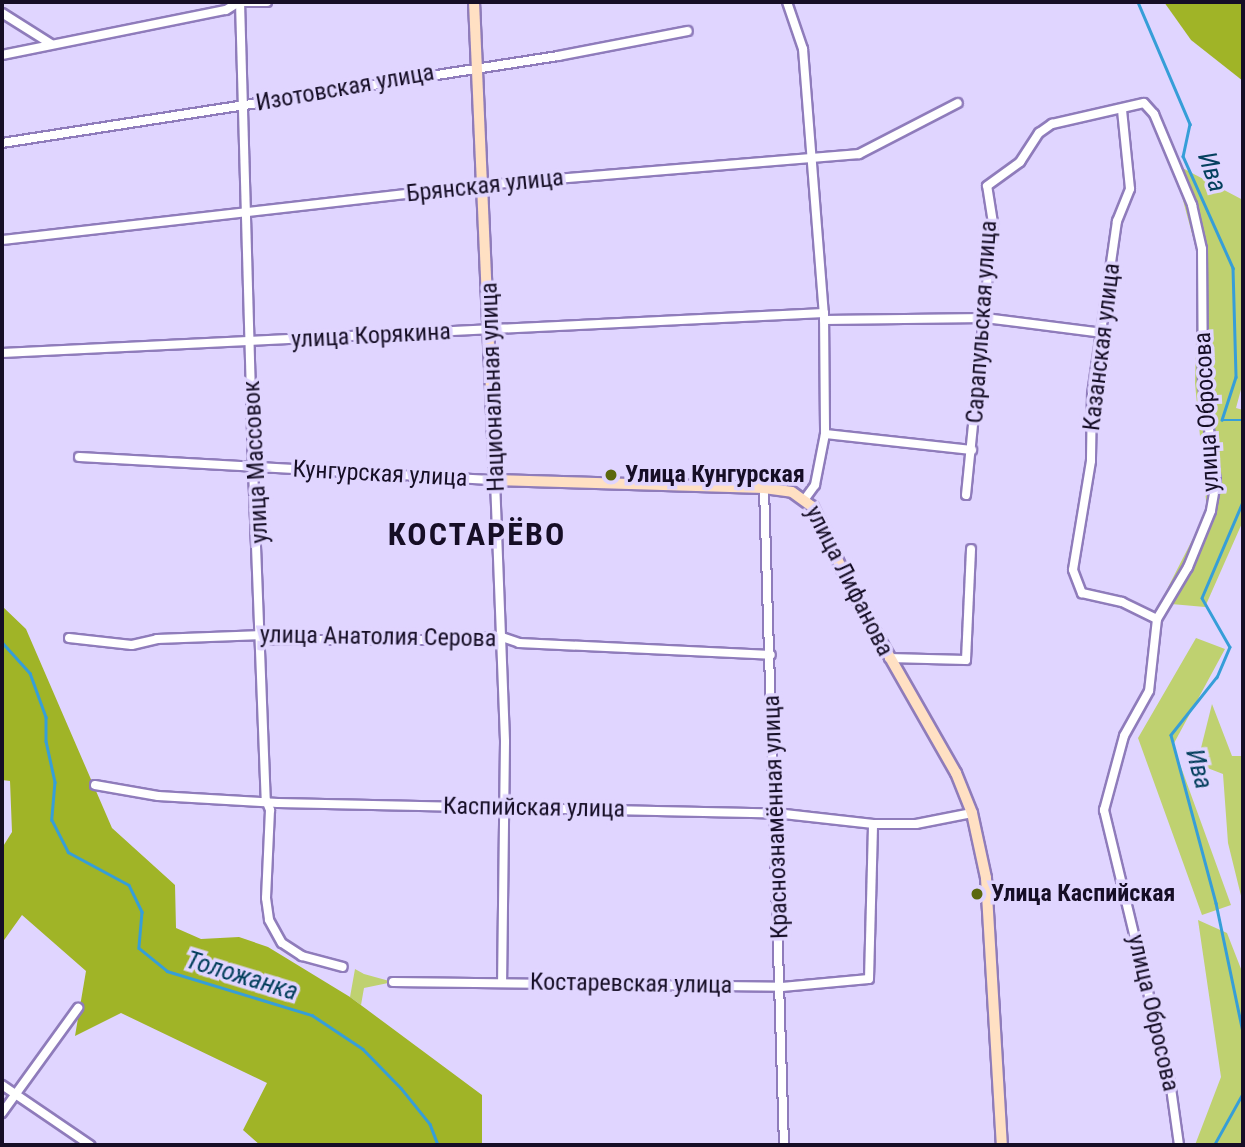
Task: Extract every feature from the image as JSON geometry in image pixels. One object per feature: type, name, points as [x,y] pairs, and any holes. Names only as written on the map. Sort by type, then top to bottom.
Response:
[{"type":"street","points":[[2,55],[226,10],[239,2],[267,2]]},
{"type":"street","name":"улица Массовок","points":[[239,2],[266,800],[271,810],[270,920],[282,943],[302,956],[343,967]]},
{"type":"street","name":"Национальная улица","points":[[474,2],[491,331],[506,807],[502,982]]},
{"type":"street","name":"улица Лифанова","points":[[788,2],[803,49],[815,158],[824,316],[825,434],[815,485],[805,499],[821,517],[851,589],[956,773],[972,814],[986,878],[1002,1145]]},
{"type":"street","points":[[2,13],[51,44]]},
{"type":"street","name":"Изотовская улица","points":[[2,143],[241,107],[478,65],[558,55],[688,30]]},
{"type":"street","name":"Брянская улица","points":[[2,240],[485,186],[859,154],[958,103]]},
{"type":"street","name":"улица Обросова","points":[[1122,110],[1144,103],[1154,114],[1192,205],[1202,249],[1203,384],[1216,482],[1210,511],[1188,567],[1157,620],[1149,691],[1124,736],[1104,810],[1171,1088],[1179,1145]]},
{"type":"street","name":"Сарапульская улица","points":[[966,495],[993,223],[987,186],[1020,162],[1039,133],[1052,124],[1122,110]]},
{"type":"street","name":"Казанская улица","points":[[1122,110],[1130,189],[1117,221],[1092,396],[1091,461],[1073,570],[1076,586],[1082,593],[1122,602],[1157,620]]},
{"type":"street","name":"улица Корякина","points":[[2,353],[824,316],[985,318],[1103,333]]},
{"type":"street","points":[[825,434],[971,450]]},
{"type":"street","name":"Кунгурская улица","points":[[79,457],[495,480],[765,488],[805,499]]},
{"type":"street","name":"Краснознамённая улица","points":[[765,488],[785,1145]]},
{"type":"street","points":[[889,658],[966,660],[971,549]]},
{"type":"street","name":"улица Анатолия Серова","points":[[69,638],[132,645],[157,639],[262,635],[302,640],[470,640],[499,636],[519,643],[771,655]]},
{"type":"street","name":"Каспийская улица","points":[[95,785],[158,796],[775,814],[873,824],[916,824],[972,814]]},
{"type":"street","name":"Костаревская улица","points":[[393,982],[782,987],[869,979],[873,824]]},
{"type":"street","points":[[2,1113],[78,1008]]},
{"type":"street","points":[[2,1085],[90,1145]]},
{"type":"green space","points":[[1164,2],[1243,2],[1243,81],[1191,40]]},
{"type":"green space","points":[[1173,163],[1243,200],[1243,382],[1236,408],[1243,410],[1243,521],[1205,607],[1160,603],[1207,511],[1195,383],[1198,256]]},
{"type":"green space","points":[[2,606],[26,629],[112,828],[175,885],[176,928],[201,939],[239,937],[268,947],[350,997],[482,1095],[482,1145],[260,1145],[243,1130],[267,1083],[121,1013],[75,1036],[86,971],[22,915],[2,943],[2,848],[12,832],[10,781],[2,780]]},
{"type":"green space","points":[[1196,638],[1225,649],[1173,745],[1231,905],[1202,915],[1138,738]]},
{"type":"green space","points":[[1212,704],[1232,756],[1243,756],[1243,904],[1228,843],[1223,774],[1197,764]]},
{"type":"green space","points":[[1198,920],[1227,933],[1243,974],[1243,1145],[1195,1145],[1221,1077]]},
{"type":"green space","points":[[355,969],[393,982],[364,988],[361,1005],[350,997]]},
{"type":"waterway","name":"Ива","points":[[1138,2],[1190,124],[1183,156],[1233,268],[1236,377],[1222,420],[1243,420]]},
{"type":"waterway","name":"Ива","points":[[1243,502],[1202,598],[1230,647],[1217,677],[1171,735],[1216,903],[1243,1032]]},
{"type":"waterway","name":"Толожанка","points":[[2,642],[30,673],[46,717],[46,741],[55,782],[52,820],[68,852],[129,885],[142,912],[139,948],[167,971],[312,1015],[363,1049],[401,1088],[430,1124],[438,1145]]},
{"type":"waterway","name":"Ива","points":[[1214,1145],[1243,1093]]},
{"type":"place","name":"Улица Кунгурская","points":[[611,475]]},
{"type":"place","name":"Улица Каспийская","points":[[977,894]]},
{"type":"district","name":"КОСТАРЁВО","points":[[477,534]]}]
